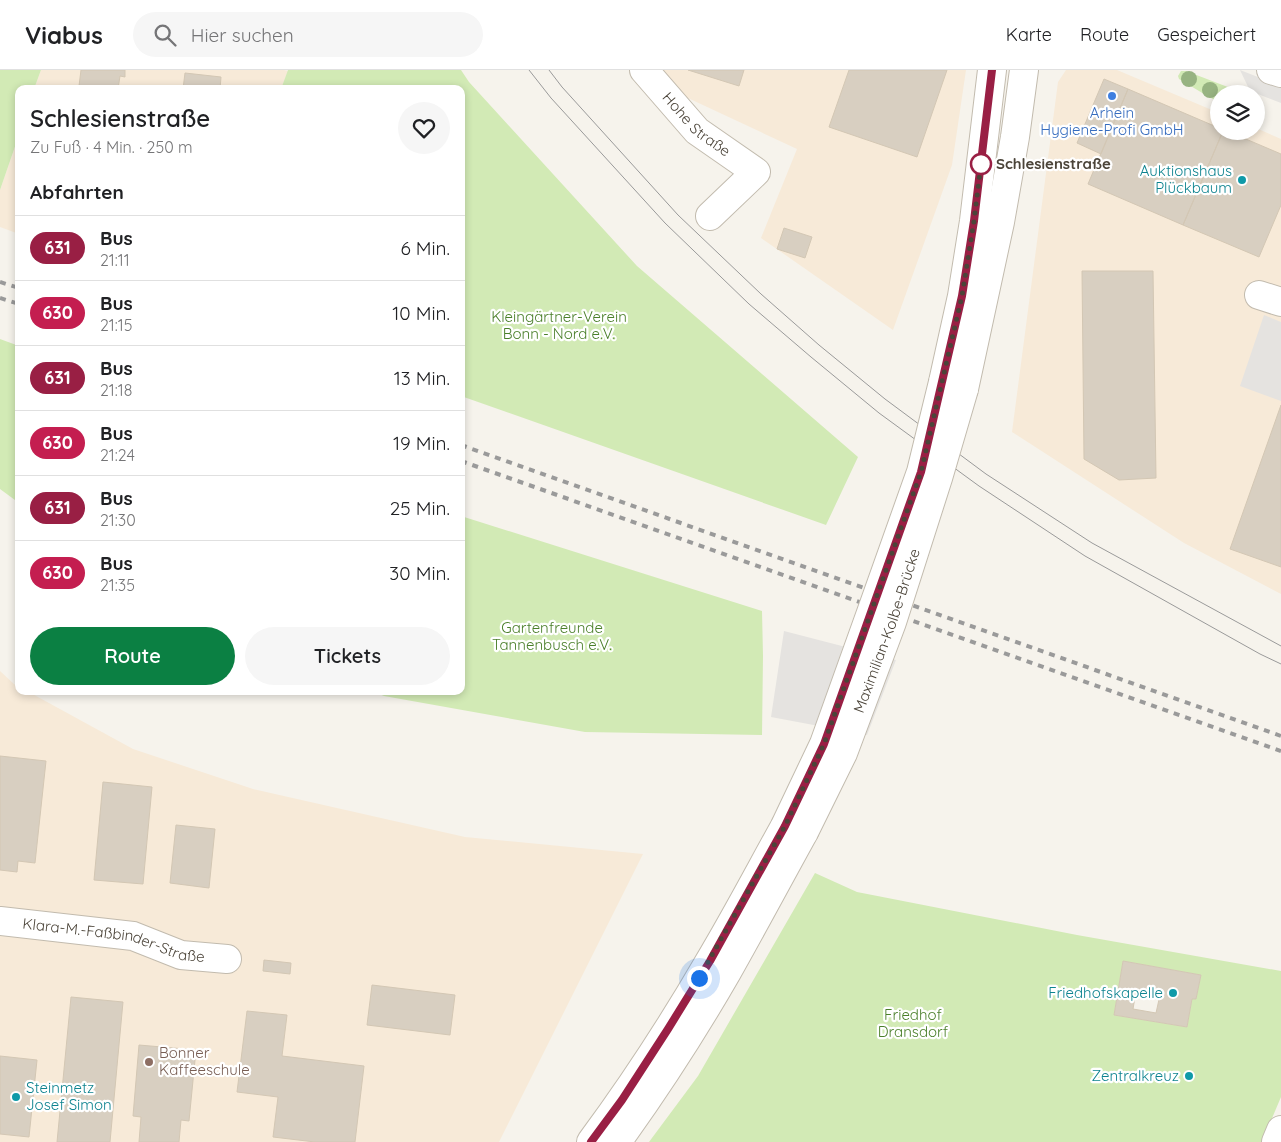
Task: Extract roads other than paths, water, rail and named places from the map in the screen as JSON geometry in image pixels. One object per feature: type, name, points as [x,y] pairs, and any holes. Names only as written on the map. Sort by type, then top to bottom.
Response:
[{"type":"street","name":"Hohe Straße","points":[[644,70],[697,131],[756,172],[710,216]]},
{"type":"street","name":"Maximilian-Kolbe-Brücke","points":[[591,1142],[622,1100],[668,1029],[843,753],[892,622],[938,478],[953,385],[962,296],[974,221],[992,70]]},
{"type":"street","name":"Maximilian-Kolbe-Brücke","points":[[953,385],[1000,222],[1015,137],[1024,70]]},
{"type":"street","points":[[1271,70],[1281,73]]},
{"type":"street","name":"Maximilian-Kolbe-Brücke","points":[[617,1142],[671,1062],[726,973],[794,829]]},
{"type":"street","name":"Klara-M.-Faßbinder-Straße","points":[[0,920],[133,936],[181,955],[227,959]]},
{"type":"street","points":[[1276,1142],[1281,1130]]},
{"type":"tram line","points":[[529,70],[551,98],[665,223],[749,304],[879,413],[979,486],[1085,556],[1281,664]]},
{"type":"tram line","points":[[549,70],[562,87],[678,215],[761,294],[885,399],[986,474],[1092,543],[1281,646]]},
{"type":"railway","points":[[0,282],[15,287]]},
{"type":"railway","points":[[0,298],[15,303]]},
{"type":"railway","points":[[465,446],[1281,736]]},
{"type":"railway","points":[[465,462],[1281,751]]},
{"type":"place","name":"Arhein Hygiene-Profi GmbH","points":[[1112,96]]},
{"type":"place","name":"Schlesienstraße","points":[[981,164]]},
{"type":"place","name":"Auktionshaus Plückbaum","points":[[1242,180]]},
{"type":"place","name":"Friedhofskapelle","points":[[1173,993]]},
{"type":"place","name":"Bonner Kaffeeschule","points":[[149,1062]]},
{"type":"place","name":"Zentralkreuz","points":[[1189,1076]]},
{"type":"place","name":"Steinmetz Josef Simon","points":[[16,1097]]},
{"type":"park label","name":"Kleingärtner-Verein Bonn - Nord e.V.","points":[[559,326]]},
{"type":"park label","name":"Gartenfreunde Tannenbusch e.V.","points":[[552,636]]},
{"type":"park label","name":"Friedhof Dransdorf","points":[[913,1024]]}]
